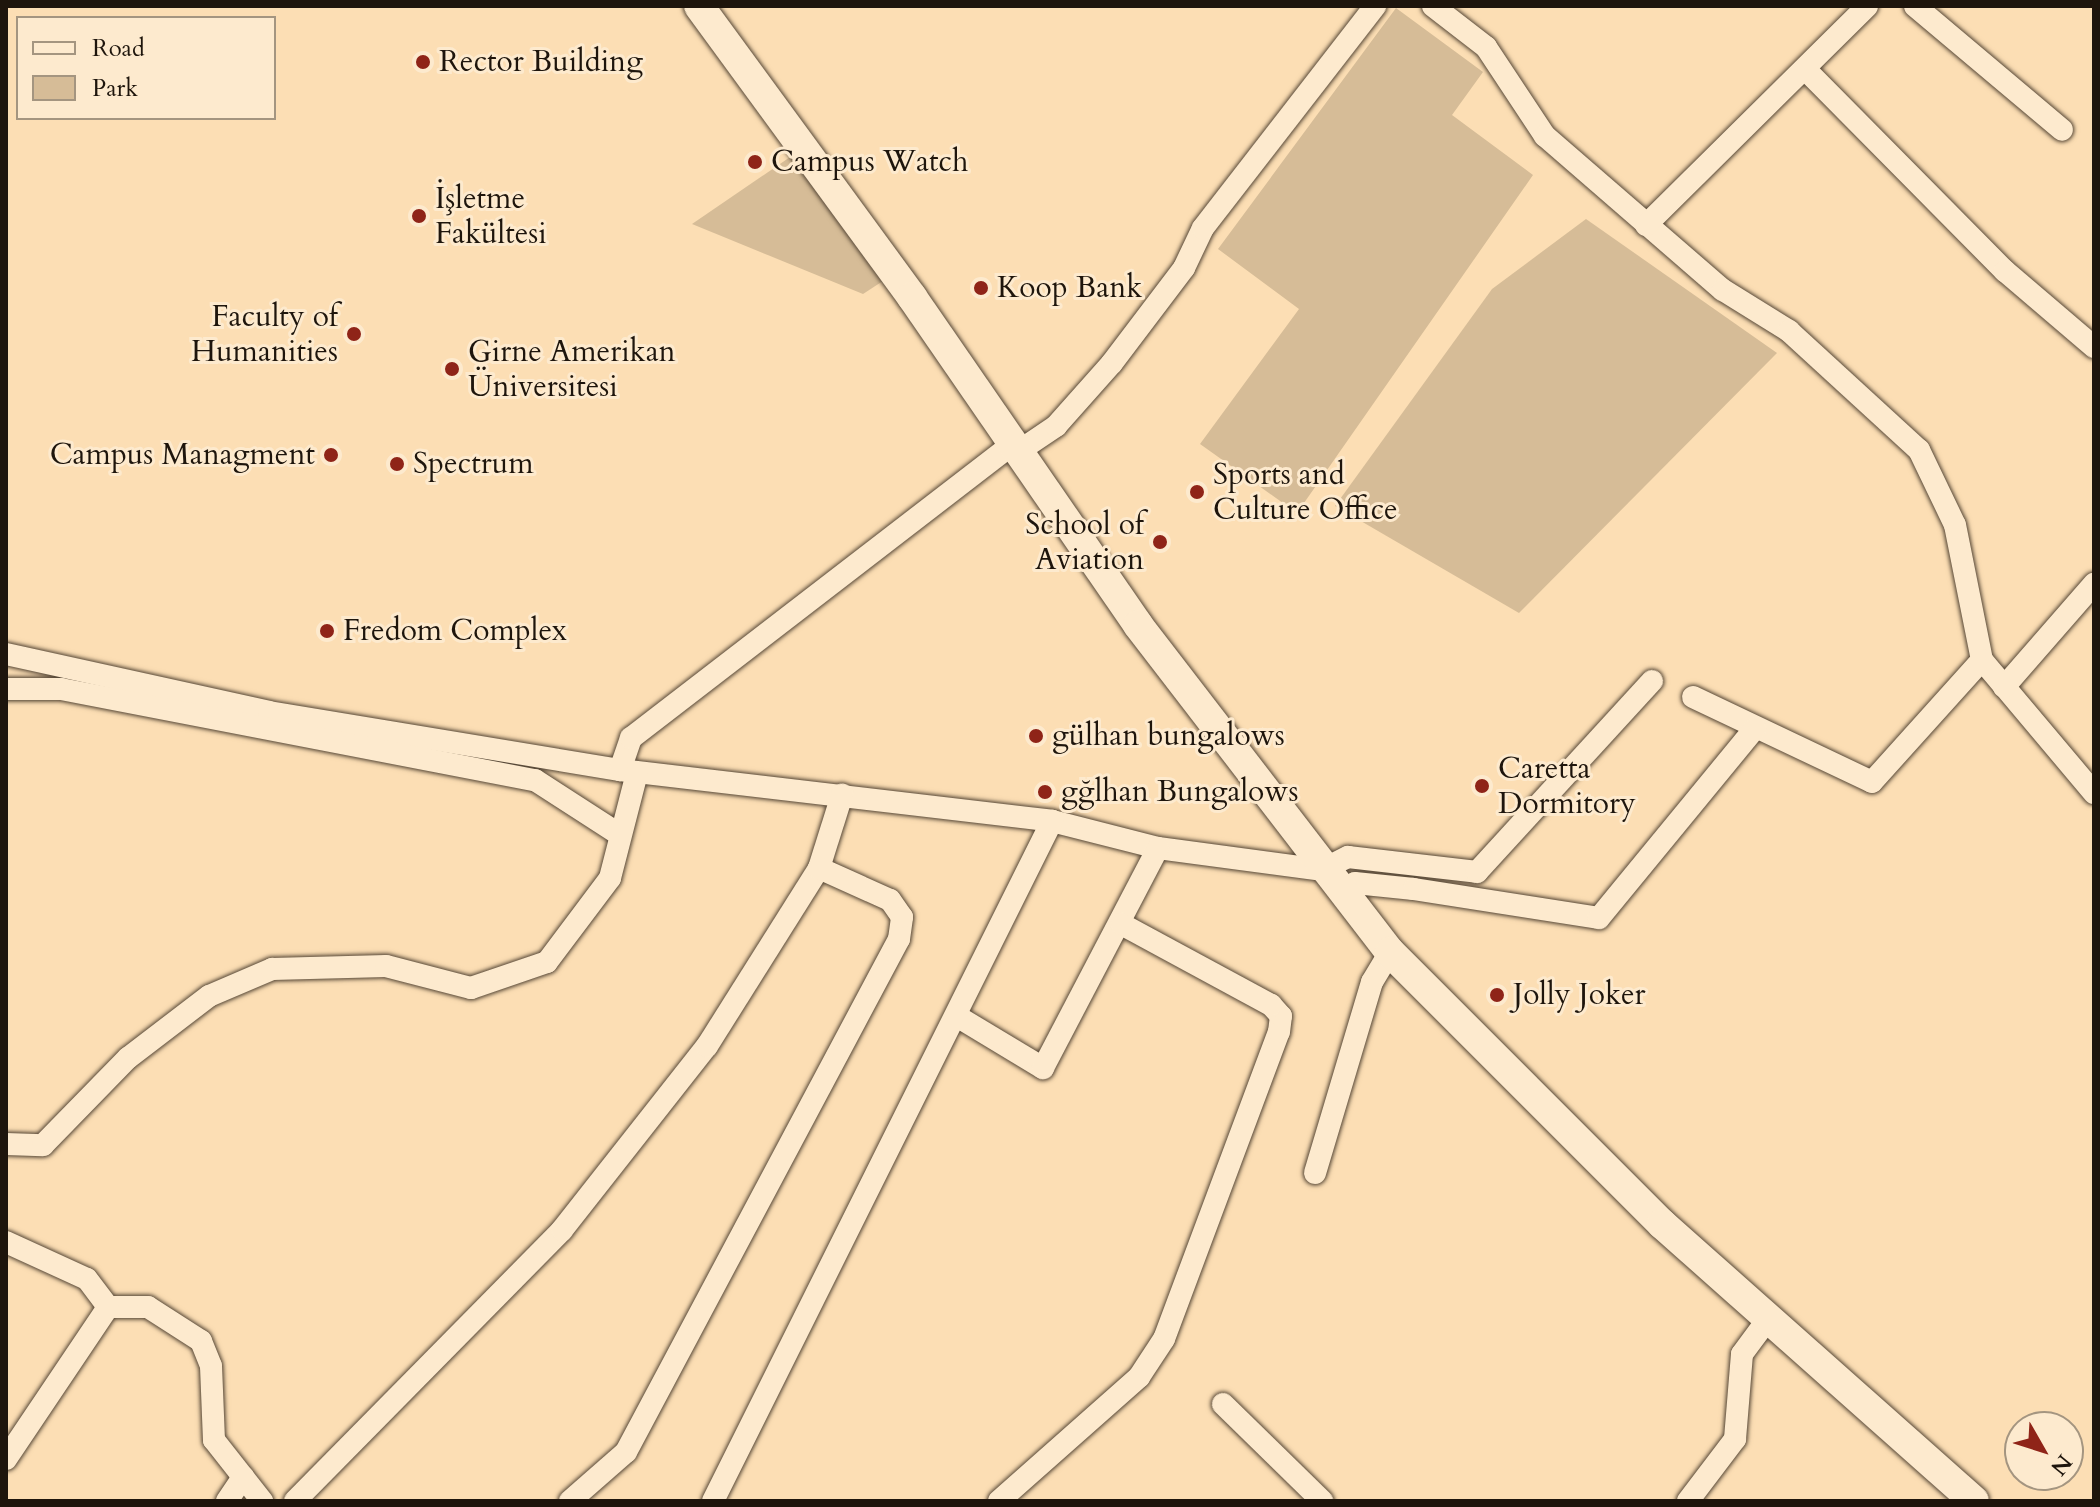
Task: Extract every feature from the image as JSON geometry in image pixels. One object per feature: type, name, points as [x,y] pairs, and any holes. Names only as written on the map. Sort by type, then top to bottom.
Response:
[{"type":"street","points":[[699,6],[1017,447],[1138,625],[1331,881],[1390,952],[1662,1224],[1974,1501]]},
{"type":"street","points":[[6,1144],[43,1145],[140,1049],[209,996],[272,969],[386,966],[471,988],[547,962],[610,878],[620,835],[631,738],[1017,447],[1056,426],[1112,363],[1184,268],[1203,228],[1375,6]]},
{"type":"street","points":[[1433,6],[1486,47],[1545,136],[1723,290],[1789,331],[1919,450],[1955,525],[1982,660],[2094,793]]},
{"type":"street","points":[[1646,225],[1806,70],[1867,6]]},
{"type":"street","points":[[1915,6],[2062,130]]},
{"type":"street","points":[[1806,70],[2005,271],[2094,347]]},
{"type":"street","points":[[2004,687],[2094,584]]},
{"type":"street","points":[[6,654],[269,712],[628,772],[1052,821],[1158,848],[1331,881],[1414,889],[1599,918],[1755,728]]},
{"type":"street","points":[[1693,697],[1872,782],[1982,660]]},
{"type":"street","points":[[1331,881],[1348,857],[1477,872],[1652,681]]},
{"type":"street","points":[[6,689],[61,689],[535,780],[620,835]]},
{"type":"street","points":[[295,1501],[562,1230],[707,1046],[819,868],[842,795]]},
{"type":"street","points":[[713,1501],[960,1018],[1052,821]]},
{"type":"street","points":[[960,1018],[1043,1068],[1121,924],[1158,848]]},
{"type":"street","points":[[570,1501],[626,1452],[899,939],[902,917],[890,900],[819,868]]},
{"type":"street","points":[[999,1501],[1139,1377],[1164,1339],[1279,1032],[1281,1016],[1271,1005],[1121,924]]},
{"type":"street","points":[[1315,1173],[1372,982],[1390,952]]},
{"type":"street","points":[[6,1242],[87,1279],[108,1307]]},
{"type":"street","points":[[6,1459],[108,1307]]},
{"type":"street","points":[[108,1307],[148,1307],[201,1341],[211,1366],[214,1440],[262,1501]]},
{"type":"street","points":[[1688,1501],[1735,1439],[1742,1354],[1768,1319]]},
{"type":"street","points":[[1223,1404],[1322,1501]]},
{"type":"street","points":[[227,1501],[243,1477]]},
{"type":"green space","points":[[1396,8],[1483,72],[1452,115],[1533,175],[1297,513],[1200,444],[1299,309],[1218,249]]},
{"type":"green space","points":[[796,153],[886,279],[863,294],[692,224]]},
{"type":"green space","points":[[1586,219],[1777,353],[1519,613],[1335,506],[1492,289]]},
{"type":"place","name":"Rector Building","points":[[423,62]]},
{"type":"place","name":"Campus Watch","points":[[755,162]]},
{"type":"place","name":"İşletme Fakültesi","points":[[419,216]]},
{"type":"place","name":"Koop Bank","points":[[981,288]]},
{"type":"place","name":"Faculty of Humanities","points":[[354,334]]},
{"type":"place","name":"Girne Amerikan Üniversitesi","points":[[452,369]]},
{"type":"place","name":"Campus Managment","points":[[331,455]]},
{"type":"place","name":"Spectrum","points":[[397,464]]},
{"type":"place","name":"Sports and Culture Office","points":[[1197,492]]},
{"type":"place","name":"School of Aviation","points":[[1160,542]]},
{"type":"place","name":"Fredom Complex","points":[[327,631]]},
{"type":"place","name":"gülhan bungalows","points":[[1036,736]]},
{"type":"place","name":"Caretta Dormitory","points":[[1482,786]]},
{"type":"place","name":"gğlhan Bungalows","points":[[1045,792]]},
{"type":"place","name":"Jolly Joker","points":[[1497,995]]}]
